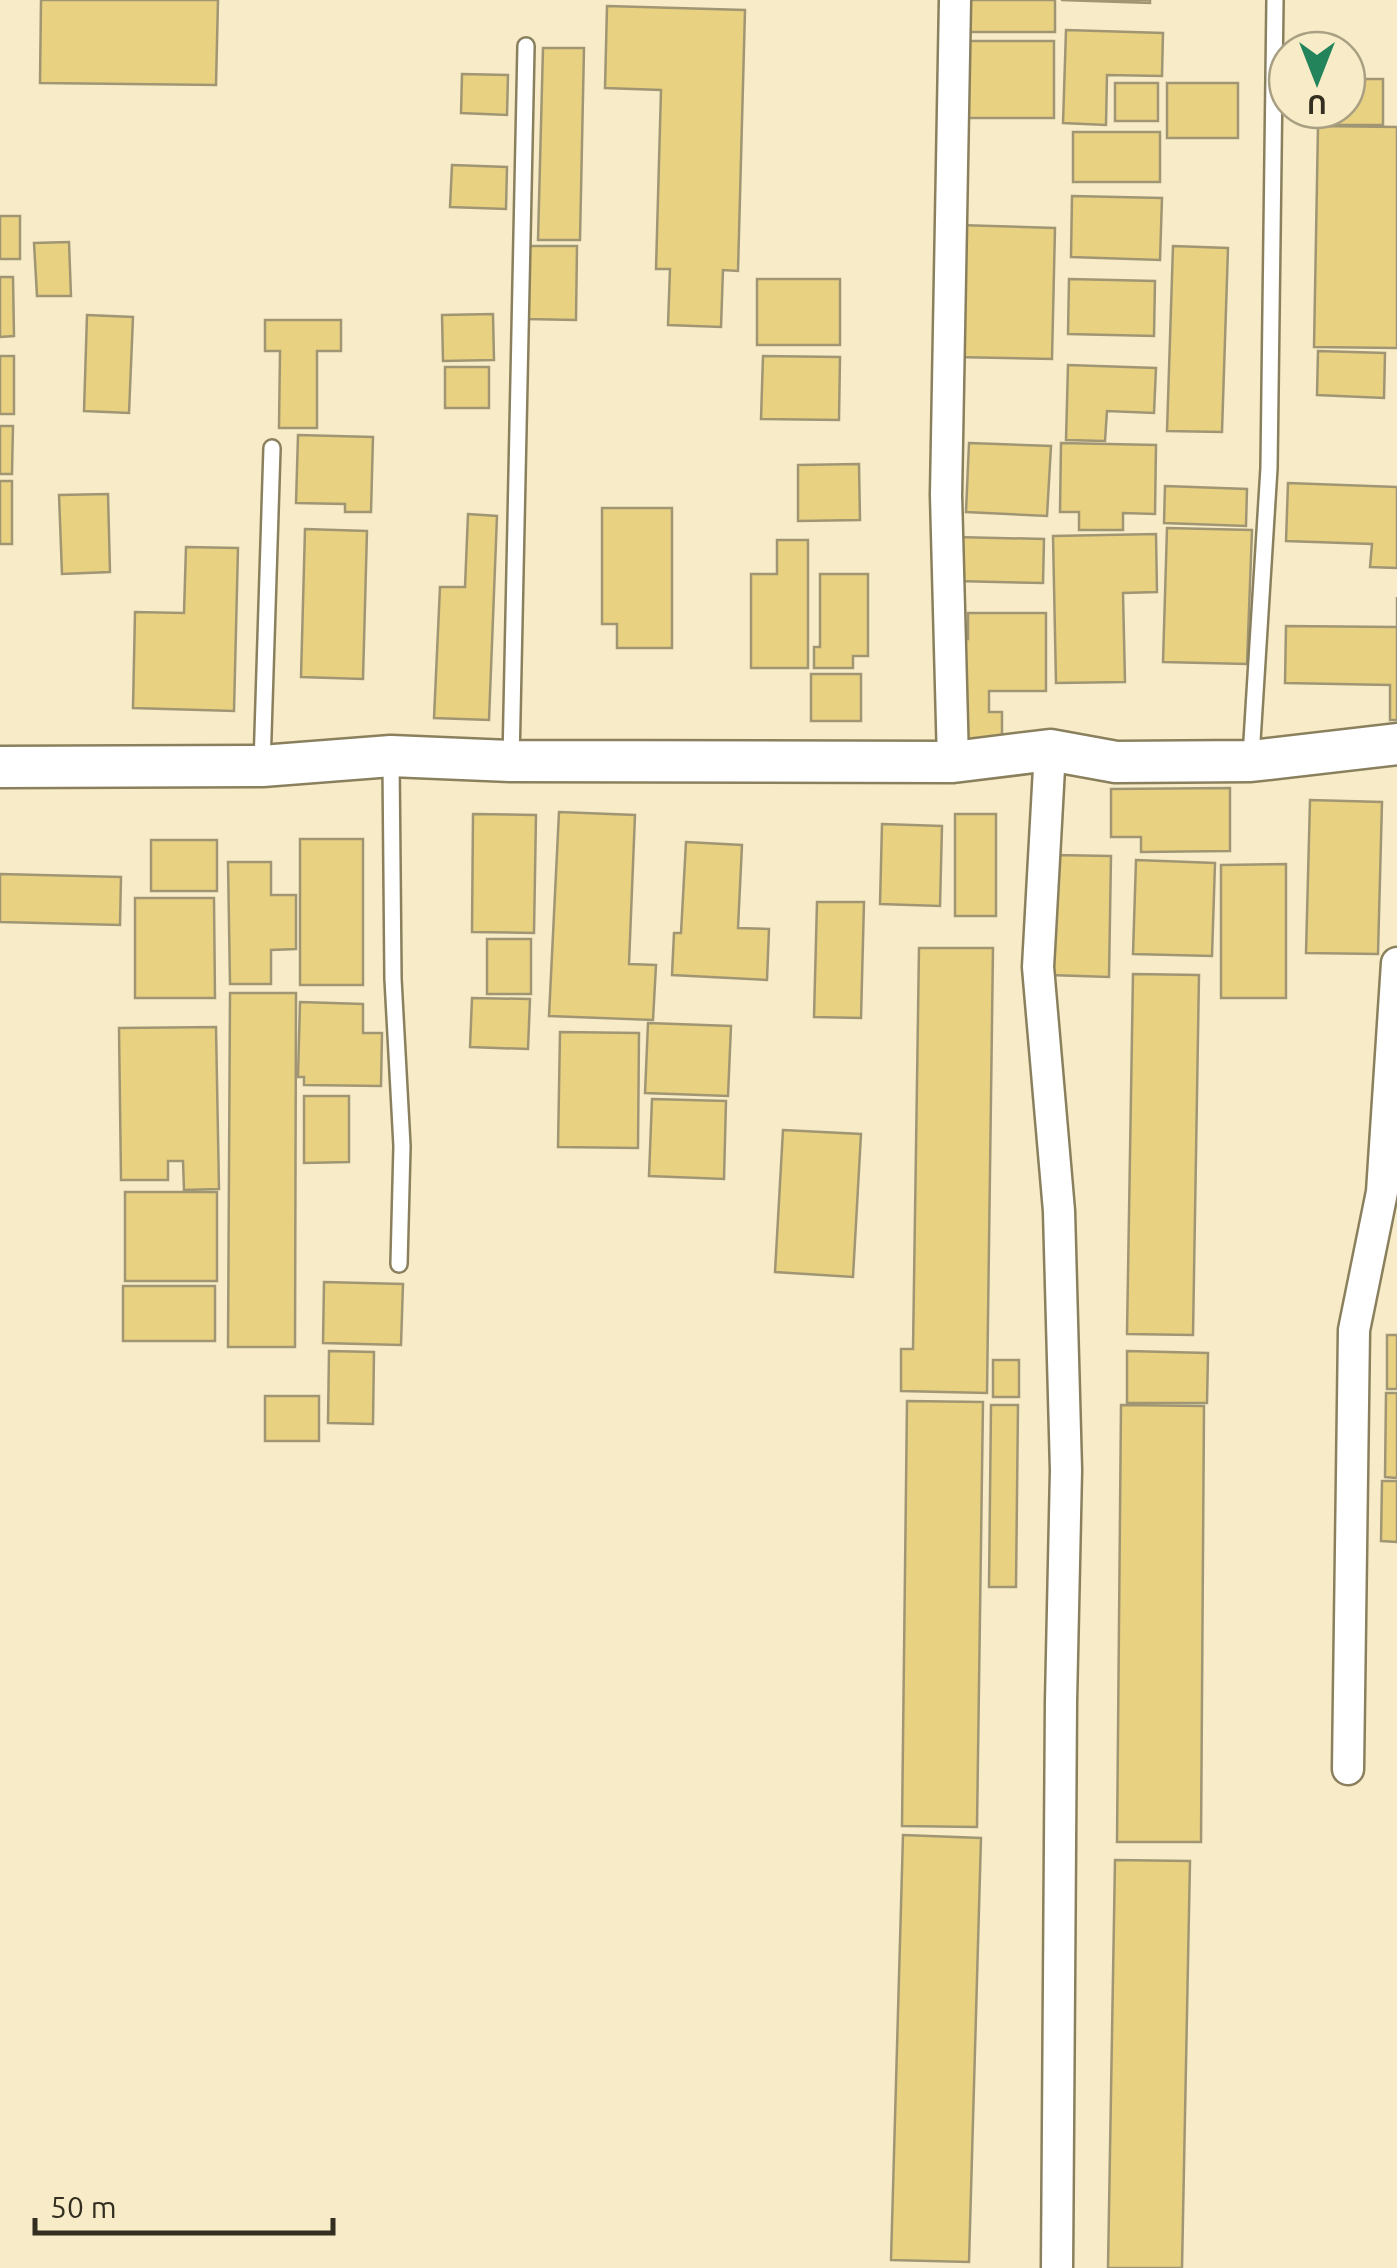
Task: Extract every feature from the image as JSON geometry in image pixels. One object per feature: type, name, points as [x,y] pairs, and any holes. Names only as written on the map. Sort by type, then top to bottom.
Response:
[{"type":"street","points":[[953,762],[946,495],[955,0]]},
{"type":"street","points":[[0,767],[262,766],[391,756],[511,761],[953,762],[1050,750],[1116,762],[1251,761],[1397,744]]},
{"type":"street","points":[[1050,750],[1038,967],[1059,1210],[1066,1470],[1057,2268]]},
{"type":"street","points":[[1348,1769],[1354,1330],[1382,1192],[1397,962]]},
{"type":"lane","points":[[1251,761],[1269,468],[1276,0]]},
{"type":"lane","points":[[511,761],[526,46]]},
{"type":"lane","points":[[262,766],[272,448]]},
{"type":"lane","points":[[391,756],[393,978],[402,1146],[400,1264]]},
{"type":"building","points":[[41,0],[218,0],[216,85],[40,83]]},
{"type":"building","points":[[967,0],[1055,0],[1055,32],[967,32]]},
{"type":"building","points":[[1061,0],[1150,0],[1150,3]]},
{"type":"building","points":[[607,6],[745,10],[738,271],[723,270],[721,327],[668,325],[670,269],[656,269],[661,90],[605,88]]},
{"type":"building","points":[[1066,30],[1163,33],[1162,76],[1107,75],[1106,125],[1063,123]]},
{"type":"building","points":[[967,41],[1054,41],[1054,118],[967,118]]},
{"type":"building","points":[[543,48],[584,48],[580,240],[538,240]]},
{"type":"building","points":[[462,74],[508,75],[507,115],[461,113]]},
{"type":"building","points":[[1367,79],[1383,79],[1383,125],[1367,125]]},
{"type":"building","points":[[1115,83],[1158,83],[1158,121],[1115,121]]},
{"type":"building","points":[[1167,83],[1238,83],[1238,138],[1167,138]]},
{"type":"building","points":[[1397,127],[1397,348],[1314,347],[1318,130]]},
{"type":"building","points":[[1073,132],[1160,132],[1160,182],[1073,182]]},
{"type":"building","points":[[452,165],[507,167],[506,209],[450,207]]},
{"type":"building","points":[[1072,196],[1162,198],[1160,260],[1071,257]]},
{"type":"building","points":[[0,216],[20,216],[20,259],[0,259]]},
{"type":"building","points":[[958,225],[1055,228],[1052,359],[954,357]]},
{"type":"building","points":[[69,242],[71,296],[37,296],[34,243]]},
{"type":"building","points":[[528,246],[577,246],[576,320],[526,319]]},
{"type":"building","points":[[1173,246],[1228,248],[1222,432],[1167,431]]},
{"type":"building","points":[[0,277],[13,277],[14,336],[0,337]]},
{"type":"building","points":[[757,279],[840,279],[840,345],[757,345]]},
{"type":"building","points":[[1069,279],[1155,281],[1154,336],[1068,334]]},
{"type":"building","points":[[493,314],[494,360],[443,361],[442,315]]},
{"type":"building","points":[[87,315],[133,317],[129,413],[84,411]]},
{"type":"building","points":[[265,320],[341,320],[341,351],[317,351],[317,428],[279,428],[280,351],[265,351]]},
{"type":"building","points":[[1318,351],[1385,353],[1384,398],[1317,395]]},
{"type":"building","points":[[0,356],[14,356],[14,414],[0,414]]},
{"type":"building","points":[[763,356],[840,357],[839,420],[761,419]]},
{"type":"building","points":[[1068,365],[1156,368],[1154,413],[1107,411],[1105,441],[1066,440]]},
{"type":"building","points":[[445,367],[489,367],[489,408],[445,408]]},
{"type":"building","points":[[0,426],[13,426],[12,474],[0,474]]},
{"type":"building","points":[[298,435],[373,437],[371,512],[345,512],[345,504],[296,503]]},
{"type":"building","points":[[969,443],[1051,446],[1047,516],[966,512]]},
{"type":"building","points":[[1061,443],[1156,445],[1155,514],[1123,513],[1123,530],[1079,530],[1079,512],[1060,512]]},
{"type":"building","points":[[859,464],[860,520],[798,521],[798,465]]},
{"type":"building","points":[[0,481],[12,481],[12,544],[0,544]]},
{"type":"building","points":[[1288,483],[1397,487],[1397,568],[1370,567],[1372,544],[1286,541]]},
{"type":"building","points":[[1165,486],[1247,489],[1246,526],[1164,523]]},
{"type":"building","points":[[108,494],[110,572],[62,574],[59,495]]},
{"type":"building","points":[[602,508],[672,508],[672,648],[617,648],[617,624],[602,624]]},
{"type":"building","points":[[468,514],[497,516],[489,720],[434,718],[440,587],[465,587]]},
{"type":"building","points":[[1167,528],[1252,530],[1247,664],[1163,662]]},
{"type":"building","points":[[305,529],[367,531],[363,679],[301,677]]},
{"type":"building","points":[[1156,534],[1157,592],[1123,593],[1125,682],[1056,683],[1053,536]]},
{"type":"building","points":[[956,537],[1044,539],[1043,583],[956,581]]},
{"type":"building","points":[[777,540],[808,540],[808,668],[751,668],[751,574],[777,574]]},
{"type":"building","points":[[186,547],[238,548],[234,711],[133,708],[135,612],[184,613]]},
{"type":"building","points":[[820,574],[868,574],[868,656],[853,656],[853,668],[814,668],[814,647],[820,647]]},
{"type":"building","points":[[968,613],[1046,613],[1046,691],[989,691],[989,712],[1002,712],[1002,746],[954,752],[954,639],[968,639]]},
{"type":"building","points":[[1286,626],[1397,627],[1397,720],[1390,720],[1390,685],[1285,683]]},
{"type":"building","points":[[811,674],[861,674],[861,721],[811,721]]},
{"type":"building","points":[[1230,788],[1230,851],[1141,852],[1141,837],[1111,837],[1111,789]]},
{"type":"building","points":[[1310,800],[1382,802],[1378,954],[1306,953]]},
{"type":"building","points":[[559,812],[635,815],[629,964],[656,965],[653,1020],[549,1016]]},
{"type":"building","points":[[473,814],[536,815],[534,933],[472,932]]},
{"type":"building","points":[[955,814],[996,814],[996,916],[955,916]]},
{"type":"building","points":[[882,824],[942,826],[940,906],[880,904]]},
{"type":"building","points":[[300,839],[363,839],[363,985],[300,985]]},
{"type":"building","points":[[151,840],[217,840],[217,891],[151,891]]},
{"type":"building","points":[[686,842],[742,845],[738,928],[769,929],[767,980],[672,975],[674,933],[681,933]]},
{"type":"building","points":[[1053,855],[1111,856],[1109,977],[1050,975]]},
{"type":"building","points":[[1136,860],[1215,863],[1212,956],[1133,954]]},
{"type":"building","points":[[228,862],[271,862],[271,895],[296,895],[296,949],[271,950],[271,984],[230,984]]},
{"type":"building","points":[[1286,864],[1286,998],[1221,998],[1221,865]]},
{"type":"building","points":[[0,874],[121,877],[120,925],[0,922]]},
{"type":"building","points":[[135,898],[214,898],[215,998],[135,998]]},
{"type":"building","points":[[817,902],[864,902],[861,1018],[814,1017]]},
{"type":"building","points":[[487,939],[531,939],[531,994],[487,994]]},
{"type":"building","points":[[919,948],[993,948],[987,1393],[901,1391],[901,1349],[913,1349]]},
{"type":"building","points":[[1133,974],[1199,975],[1193,1335],[1127,1334]]},
{"type":"building","points":[[230,993],[296,993],[295,1347],[228,1347]]},
{"type":"building","points":[[472,998],[530,999],[528,1049],[470,1047]]},
{"type":"building","points":[[300,1002],[363,1004],[363,1033],[382,1033],[381,1086],[304,1085],[304,1077],[298,1077]]},
{"type":"building","points":[[648,1023],[731,1026],[728,1096],[645,1093]]},
{"type":"building","points":[[216,1027],[219,1189],[184,1190],[183,1161],[168,1161],[168,1180],[121,1180],[119,1028]]},
{"type":"building","points":[[560,1032],[639,1033],[638,1148],[558,1147]]},
{"type":"building","points":[[304,1096],[349,1096],[349,1162],[304,1163]]},
{"type":"building","points":[[652,1099],[726,1101],[724,1179],[649,1176]]},
{"type":"building","points":[[783,1130],[861,1134],[853,1277],[775,1272]]},
{"type":"building","points":[[125,1192],[217,1192],[217,1281],[125,1281]]},
{"type":"building","points":[[324,1282],[403,1284],[401,1345],[323,1343]]},
{"type":"building","points":[[123,1286],[215,1286],[215,1341],[123,1341]]},
{"type":"building","points":[[1387,1335],[1397,1335],[1397,1389],[1387,1389]]},
{"type":"building","points":[[329,1351],[374,1352],[373,1424],[328,1423]]},
{"type":"building","points":[[1127,1351],[1208,1353],[1207,1403],[1127,1403]]},
{"type":"building","points":[[993,1360],[1019,1360],[1019,1397],[993,1397]]},
{"type":"building","points":[[1386,1393],[1397,1393],[1397,1478],[1385,1477]]},
{"type":"building","points":[[265,1396],[319,1396],[319,1441],[265,1441]]},
{"type":"building","points":[[907,1401],[983,1402],[977,1827],[902,1826]]},
{"type":"building","points":[[991,1405],[1018,1405],[1016,1587],[989,1587]]},
{"type":"building","points":[[1121,1405],[1204,1406],[1201,1842],[1117,1842]]},
{"type":"building","points":[[1382,1481],[1397,1481],[1397,1542],[1381,1541]]},
{"type":"building","points":[[903,1835],[981,1838],[969,2262],[891,2260]]},
{"type":"building","points":[[1115,1860],[1190,1861],[1182,2268],[1108,2268]]}]
